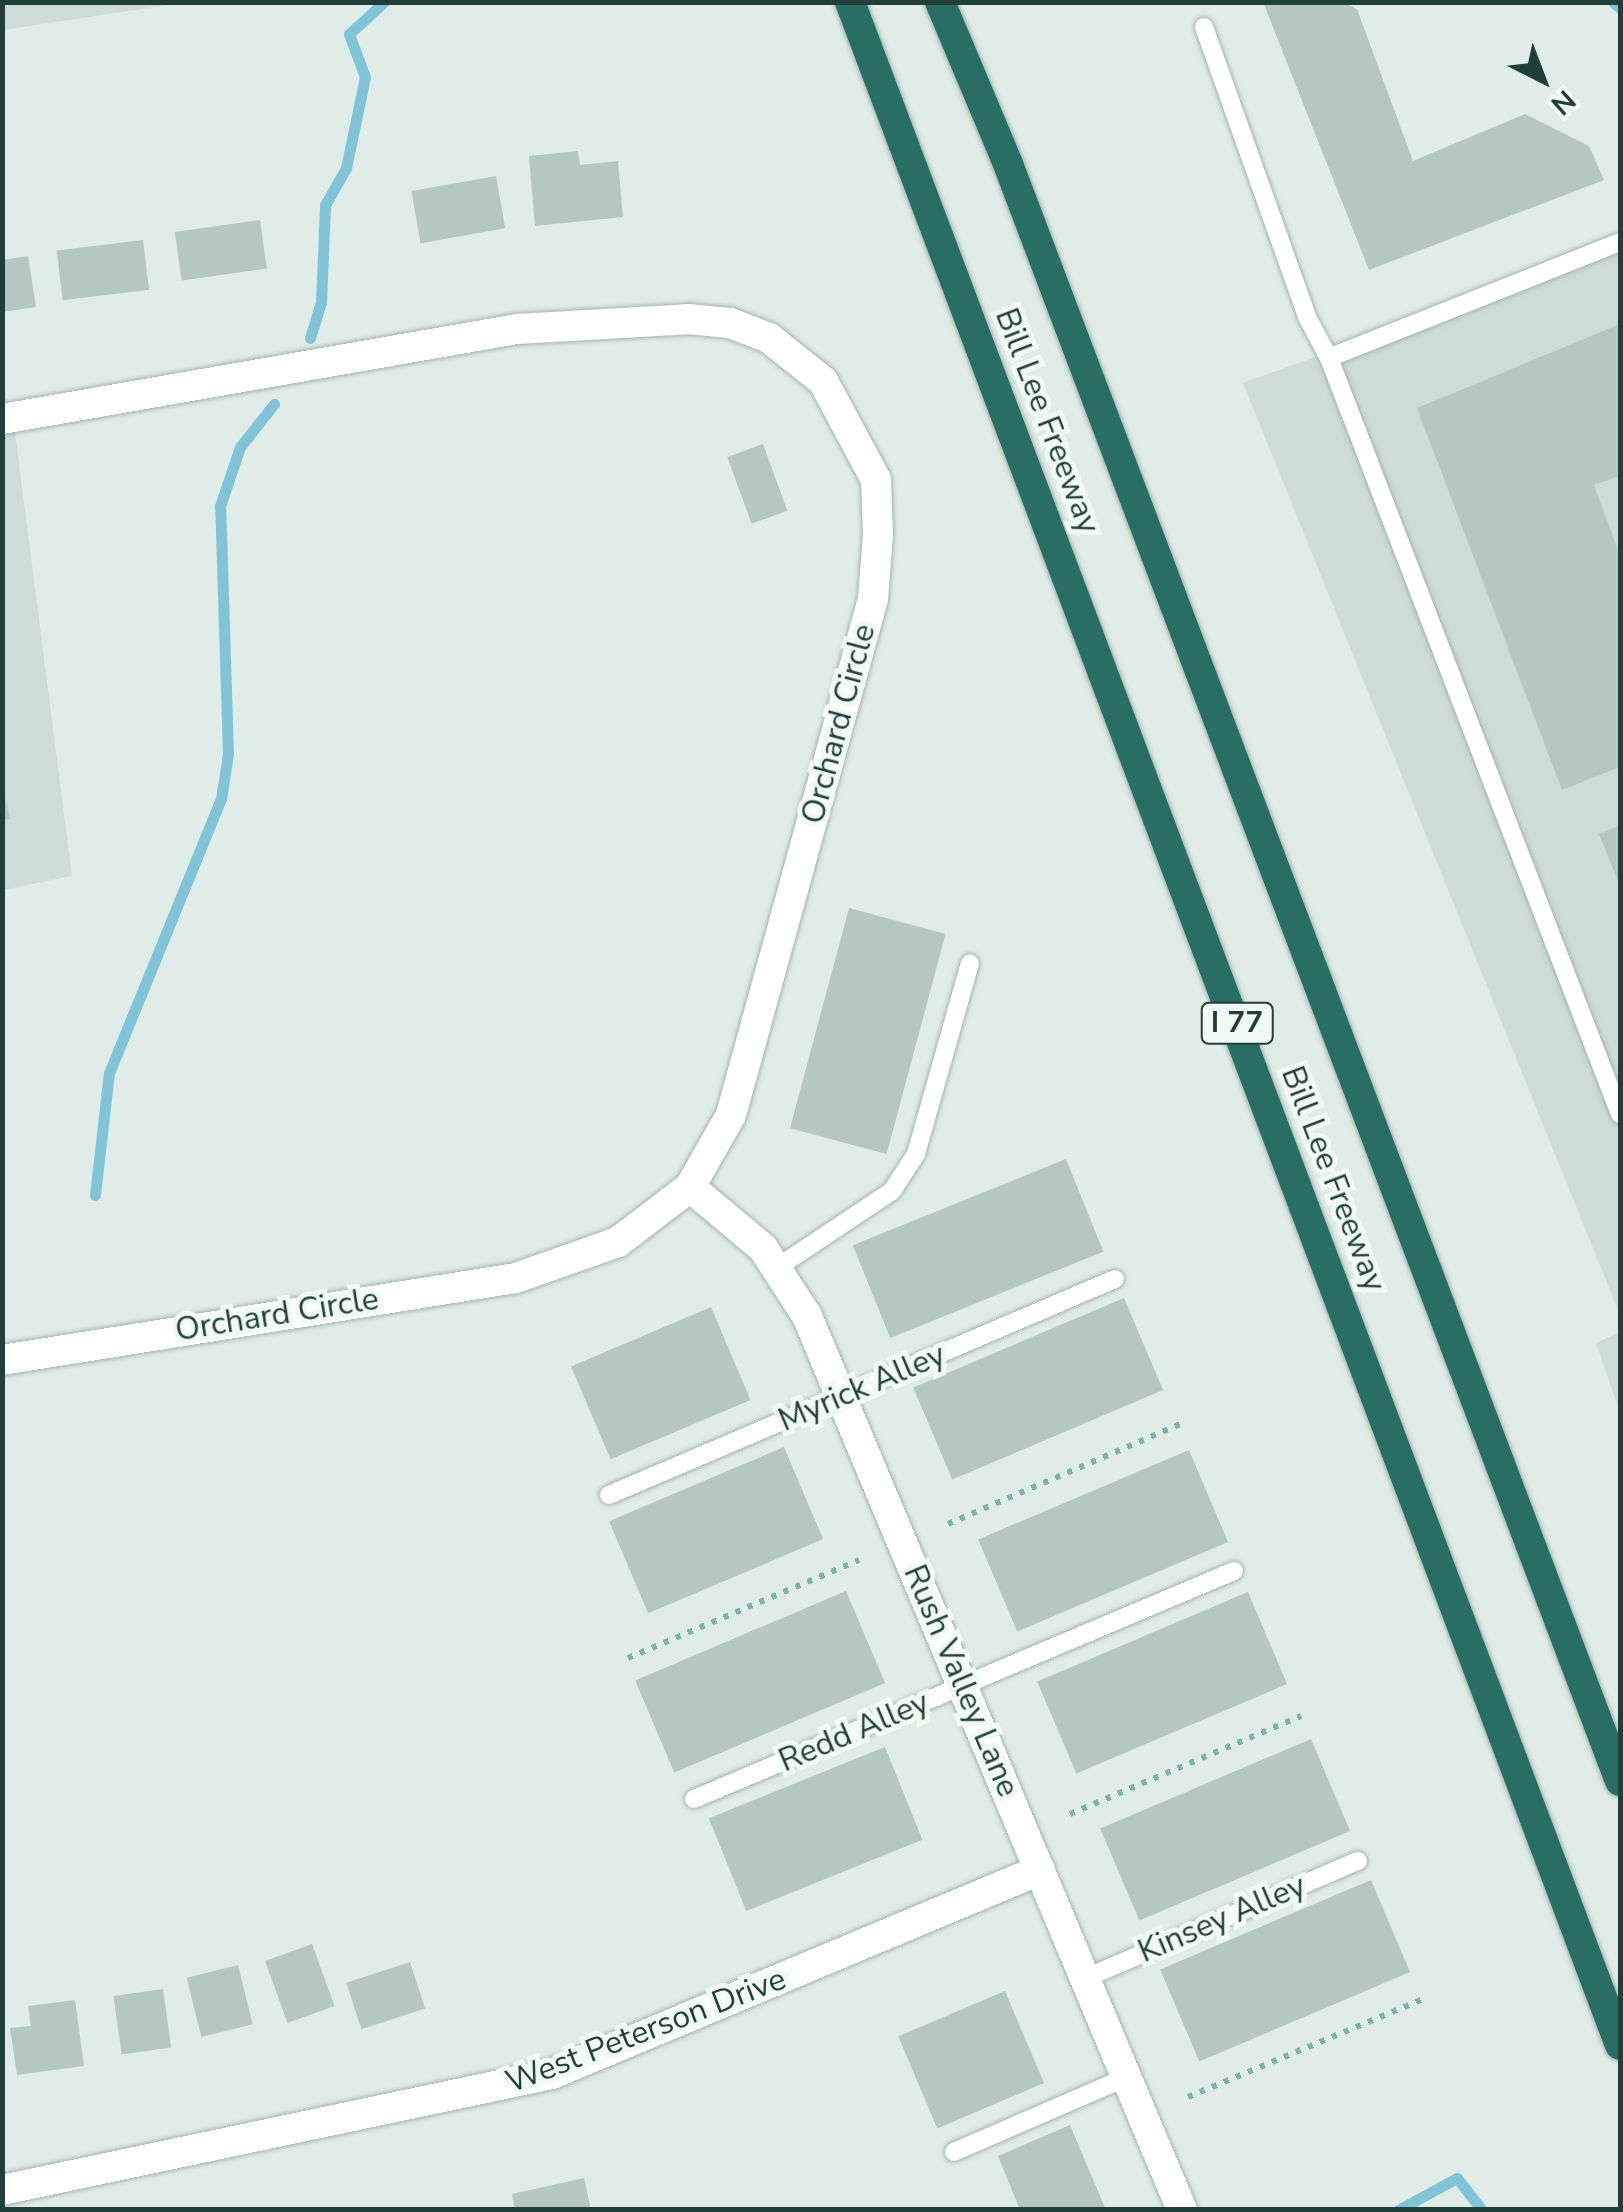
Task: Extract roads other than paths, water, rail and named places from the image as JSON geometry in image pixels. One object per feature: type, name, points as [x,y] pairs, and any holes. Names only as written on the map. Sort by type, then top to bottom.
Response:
[{"type":"highway","name":"Bill Lee Freeway","points":[[850,2],[1620,2044]]},
{"type":"highway","name":"Bill Lee Freeway","points":[[940,2],[1008,164],[1620,1781]]},
{"type":"street","name":"Orchard Circle","points":[[2,419],[468,336],[601,322],[730,324],[769,338],[822,381],[876,480],[873,599],[731,1114],[690,1187],[618,1242],[533,1274],[2,1360]]},
{"type":"street","name":"Rush Valley Lane","points":[[690,1187],[778,1267],[842,1397],[1182,2210]]},
{"type":"street","name":"West Peterson Drive","points":[[2,2190],[552,2074],[1040,1870]]},
{"type":"lane","points":[[1204,27],[1306,317],[1329,358],[1620,1114]]},
{"type":"lane","points":[[1329,358],[1620,242]]},
{"type":"lane","points":[[778,1267],[892,1192],[916,1154],[970,963]]},
{"type":"lane","name":"Myrick Alley","points":[[609,1495],[1114,1279]]},
{"type":"lane","name":"Redd Alley","points":[[694,1800],[1234,1571]]},
{"type":"lane","name":"Kinsey Alley","points":[[1086,1978],[1358,1861]]},
{"type":"lane","points":[[954,2152],[1127,2077]]},
{"type":"waterway","points":[[310,338],[321,302],[325,205],[346,168],[365,77],[349,34],[384,2]]},
{"type":"waterway","points":[[1613,2],[1620,8]]},
{"type":"waterway","points":[[95,1195],[109,1073],[221,799],[228,754],[220,506],[240,447],[274,404]]},
{"type":"waterway","points":[[1398,2210],[1457,2178],[1482,2210]]}]
